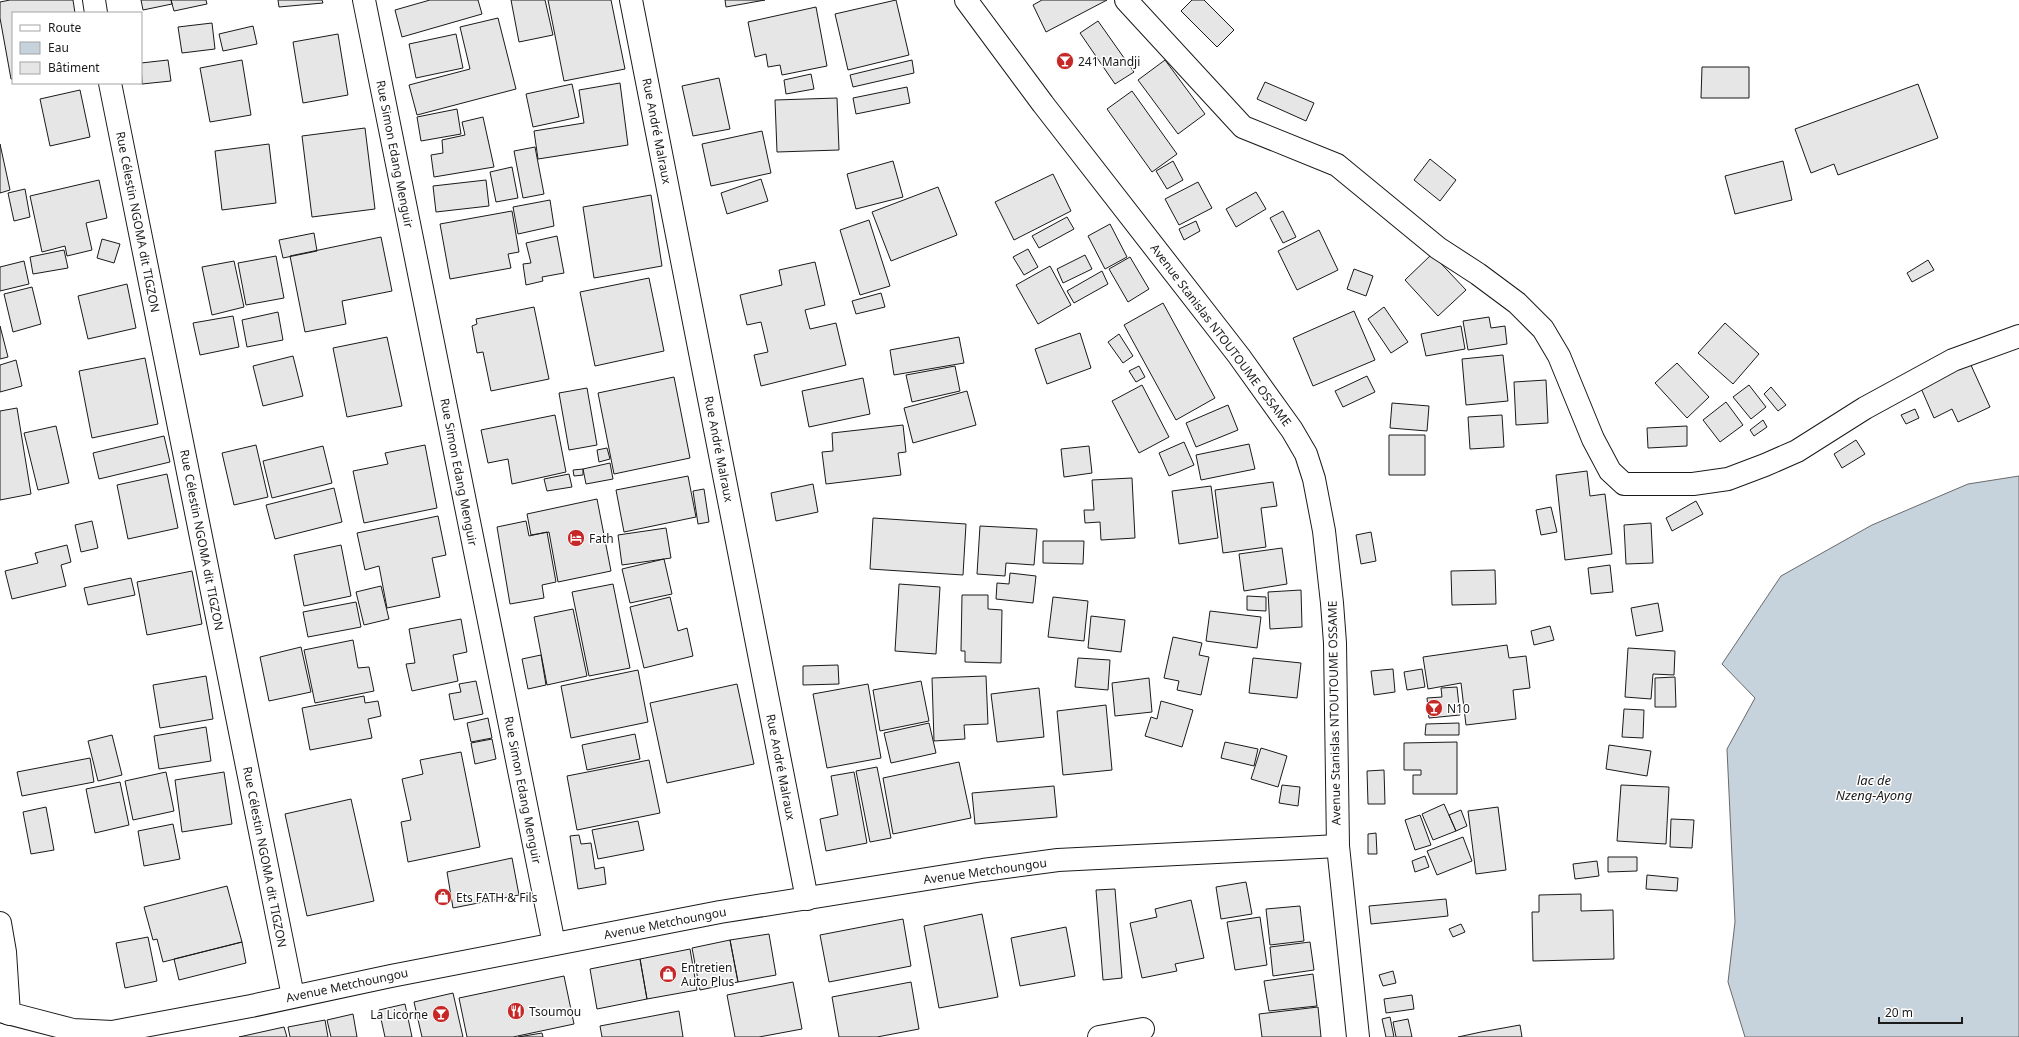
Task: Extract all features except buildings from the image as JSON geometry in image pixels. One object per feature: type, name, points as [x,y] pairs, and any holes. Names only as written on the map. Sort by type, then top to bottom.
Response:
[{"type":"street","points":[[94,0],[96,12]]},
{"type":"street","name":"Rue Simon Edang Menguir","points":[[364,0],[554,944]]},
{"type":"street","name":"Rue André Malraux","points":[[631,0],[807,899]]},
{"type":"street","name":"Avenue Stanislas NTOUTOUME OSSAME","points":[[966,0],[1044,104],[1240,356],[1292,430],[1306,454],[1314,479],[1324,532],[1332,603],[1335,644],[1338,846],[1358,1037]]},
{"type":"street","points":[[1126,0],[1243,127],[1338,165],[1438,248],[1478,274],[1517,303],[1542,329],[1554,349],[1593,439],[1610,471],[1624,484],[1693,484],[1728,479],[1797,451],[1865,408],[1953,360],[2019,336]]},
{"type":"street","name":"Rue Célestin NGOMA dit TIGZON","points":[[110,84],[293,996]]},
{"type":"street","name":"Avenue Metchoungou","points":[[5,1012],[74,1030],[134,1033],[293,996],[720,912],[983,870],[1058,860],[1338,846]]},
{"type":"street","points":[[0,923],[5,952],[5,1012]]},
{"type":"street","points":[[1099,1037],[1143,1028]]},
{"type":"water","name":"lac de Nzeng-Ayong","points":[[2019,476],[2019,1037],[1745,1037],[1728,982],[1735,922],[1727,749],[1755,698],[1722,664],[1781,576],[1872,525],[1968,484]]},
{"type":"place","name":"241 Mandji","points":[[1065,61]]},
{"type":"place","name":"Fath","points":[[576,538]]},
{"type":"place","name":"N10","points":[[1434,708]]},
{"type":"place","name":"Ets FATH & Fils","points":[[443,897]]},
{"type":"place","name":"Entretien Auto Plus","points":[[668,974]]},
{"type":"place","name":"Tsoumou","points":[[516,1011]]},
{"type":"place","name":"La Licorne","points":[[441,1014]]}]
